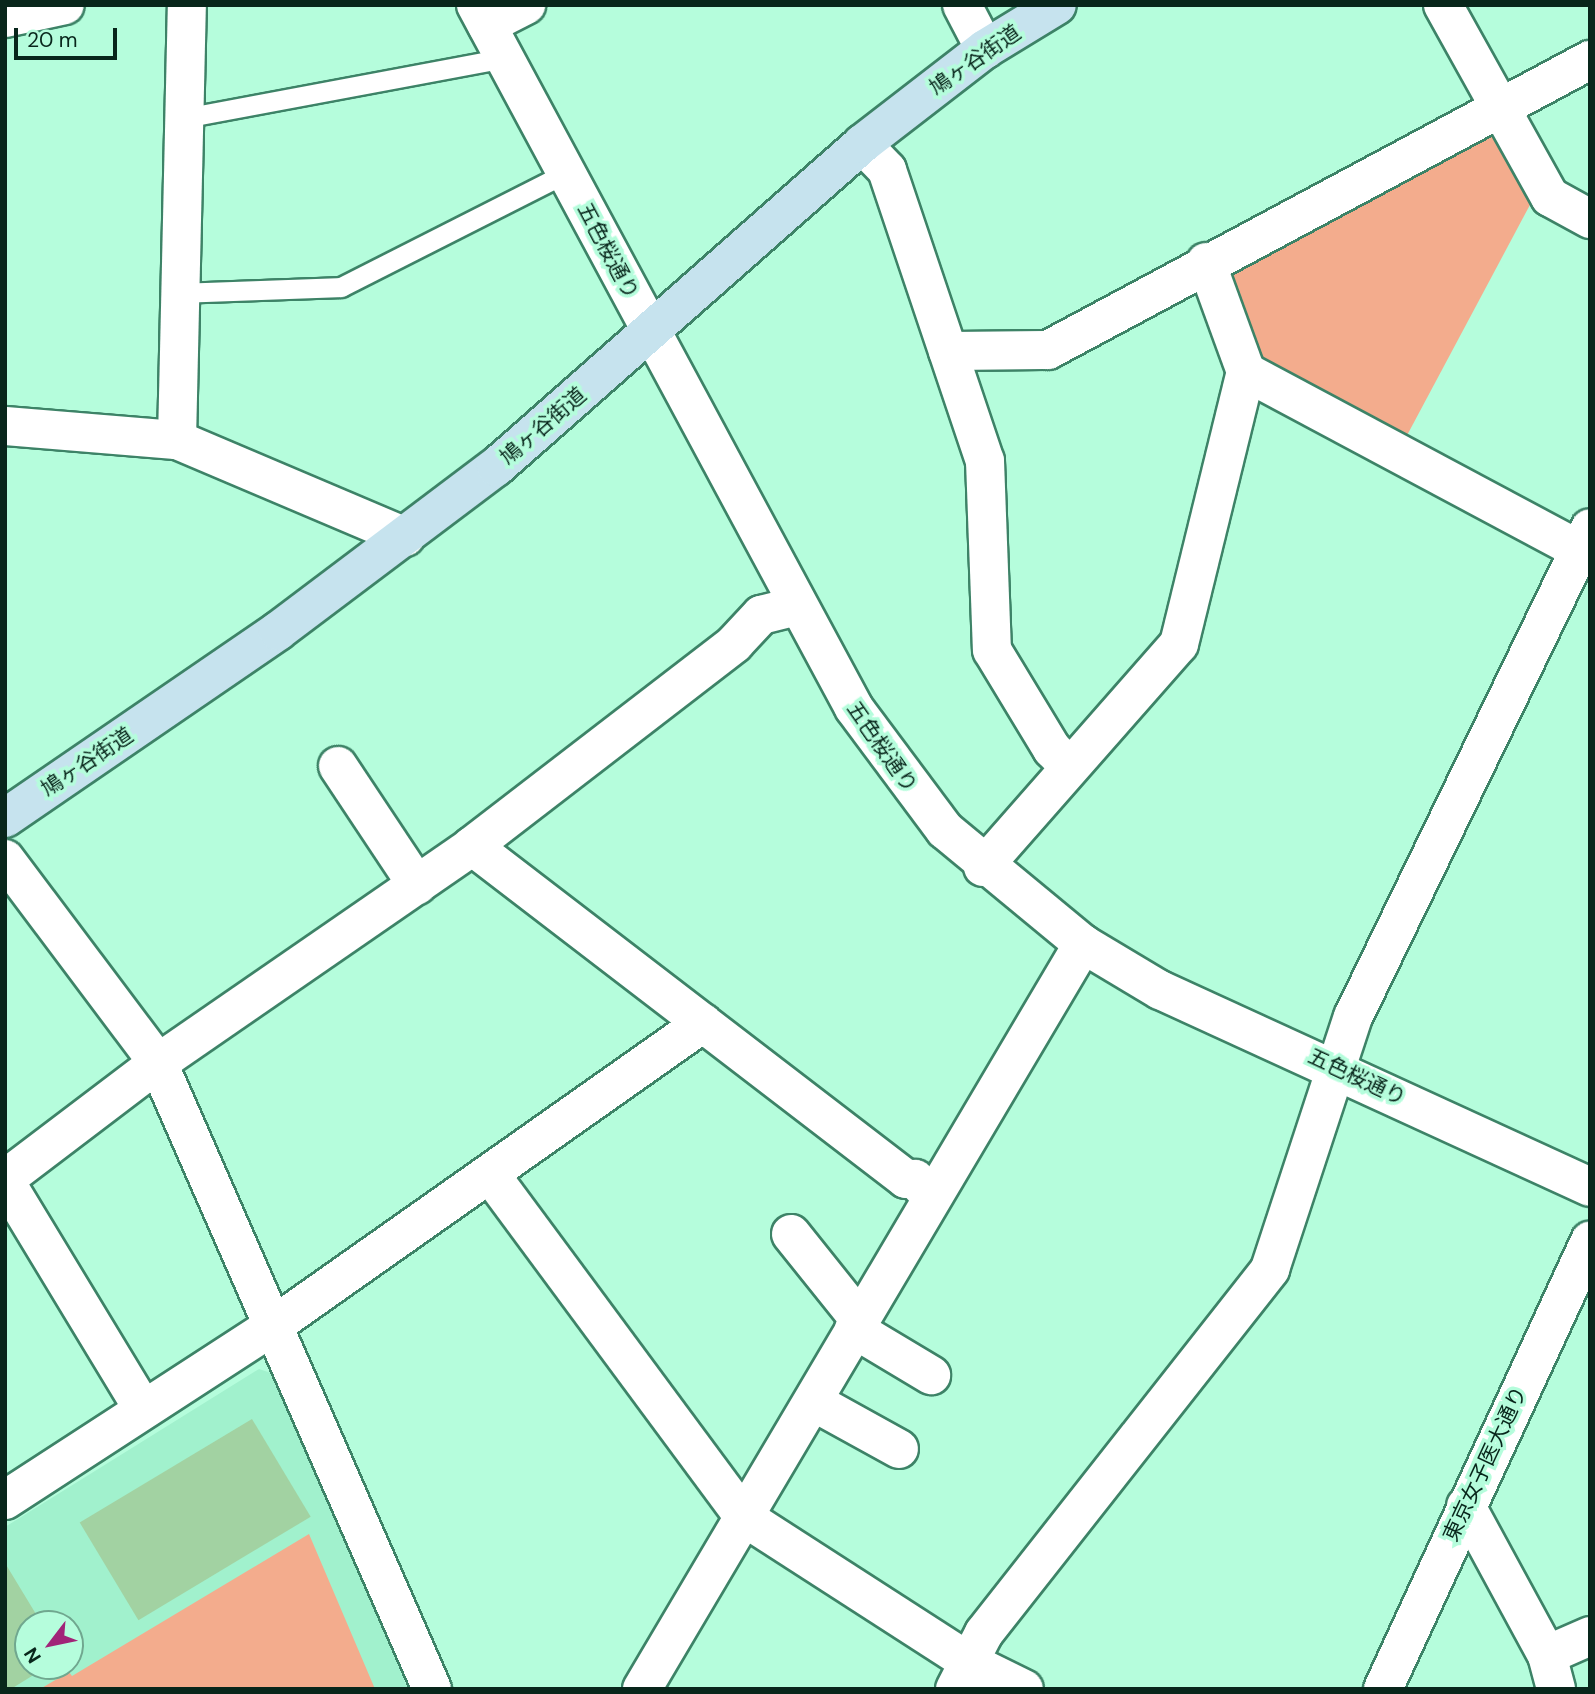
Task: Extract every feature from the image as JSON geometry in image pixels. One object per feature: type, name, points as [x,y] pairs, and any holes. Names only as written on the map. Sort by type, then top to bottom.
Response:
[{"type":"main road","name":"鳩ヶ谷街道","points":[[5,818],[405,537],[653,334],[862,144],[985,49],[1057,5]]},
{"type":"street","points":[[5,18],[65,5]]},
{"type":"street","points":[[177,440],[187,5]]},
{"type":"street","points":[[481,15],[526,5]]},
{"type":"street","points":[[962,5],[985,49]]},
{"type":"street","points":[[1443,5],[1550,197],[1590,219]]},
{"type":"street","name":"五色桜通り","points":[[481,15],[797,606],[905,784],[983,867],[1083,944],[1160,990],[1335,1067],[1590,1187]]},
{"type":"street","points":[[948,351],[1048,350],[1498,104],[1590,60]]},
{"type":"street","points":[[862,144],[887,170],[985,461],[992,650],[1052,750],[1069,766]]},
{"type":"street","points":[[983,867],[1179,644],[1246,372],[1206,262]]},
{"type":"street","points":[[962,1676],[984,1633],[1270,1269],[1335,1067],[1586,545],[1246,372]]},
{"type":"street","points":[[5,426],[177,440],[405,537]]},
{"type":"street","points":[[143,1409],[5,1180],[159,1063],[472,846],[734,644],[761,615],[797,606]]},
{"type":"street","points":[[338,766],[417,885]]},
{"type":"street","points":[[472,846],[906,1179],[915,1179],[932,1198]]},
{"type":"street","points":[[5,859],[159,1063],[432,1689]]},
{"type":"street","points":[[642,1689],[1083,944]]},
{"type":"street","points":[[5,1500],[273,1326],[703,1023]]},
{"type":"street","points":[[490,1174],[744,1517],[962,1676],[1024,1689]]},
{"type":"street","points":[[790,1234],[857,1324],[931,1375]]},
{"type":"street","name":"東京女子医大通り","points":[[1383,1689],[1590,1240]]},
{"type":"street","points":[[814,1402],[899,1449]]},
{"type":"street","points":[[1466,1506],[1551,1672],[1590,1636]]},
{"type":"lane","points":[[184,118],[505,58]]},
{"type":"lane","points":[[180,293],[341,287],[566,173]]},
{"type":"shaded area","points":[[1479,131],[1497,134],[1531,203],[1404,441],[1258,358],[1232,278],[1237,265]]},
{"type":"shaded area","points":[[259,1369],[274,1374],[408,1689],[5,1689],[5,1527]]},
{"type":"shaded area","points":[[309,1534],[375,1689],[40,1689],[55,1680],[84,1680],[84,1669]]},
{"type":"building","points":[[252,1419],[311,1517],[138,1620],[80,1523]]},
{"type":"building","points":[[5,1563],[34,1610],[14,1610],[14,1680],[25,1680],[11,1689],[5,1689]]}]
